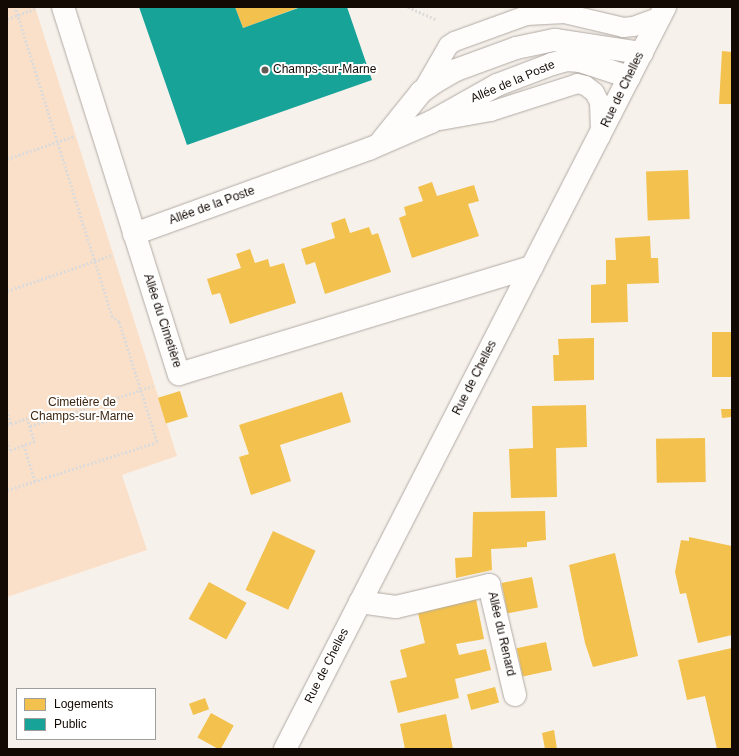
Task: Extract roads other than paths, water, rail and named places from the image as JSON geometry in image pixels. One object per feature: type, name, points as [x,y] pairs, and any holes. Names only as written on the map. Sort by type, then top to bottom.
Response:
[{"type":"street","name":"Allée du Cimetière","points":[[63,7],[179,374],[532,267]]},
{"type":"street","name":"Rue de Chelles","points":[[285,749],[600,137],[663,11]]},
{"type":"street","name":"Allée de la Poste","points":[[380,144],[421,92],[456,70],[540,42],[561,41],[642,53]]},
{"type":"street","name":"Allée de la Poste","points":[[134,234],[380,144],[431,122],[497,85],[567,60],[580,61],[629,77]]},
{"type":"street","name":"Allée du Renard","points":[[360,602],[396,607],[489,585],[515,695]]},
{"type":"lane","points":[[421,92],[448,45],[454,41],[526,15],[564,14],[623,27],[633,26],[663,11]]},
{"type":"lane","points":[[431,122],[490,111],[577,83],[585,85],[594,92],[599,102],[600,137]]},
{"type":"place","name":"Champs-sur-Marne","points":[[265,70]]},
{"type":"park label","name":"Cimetière de Champs-sur-Marne","points":[[82,410]]}]
